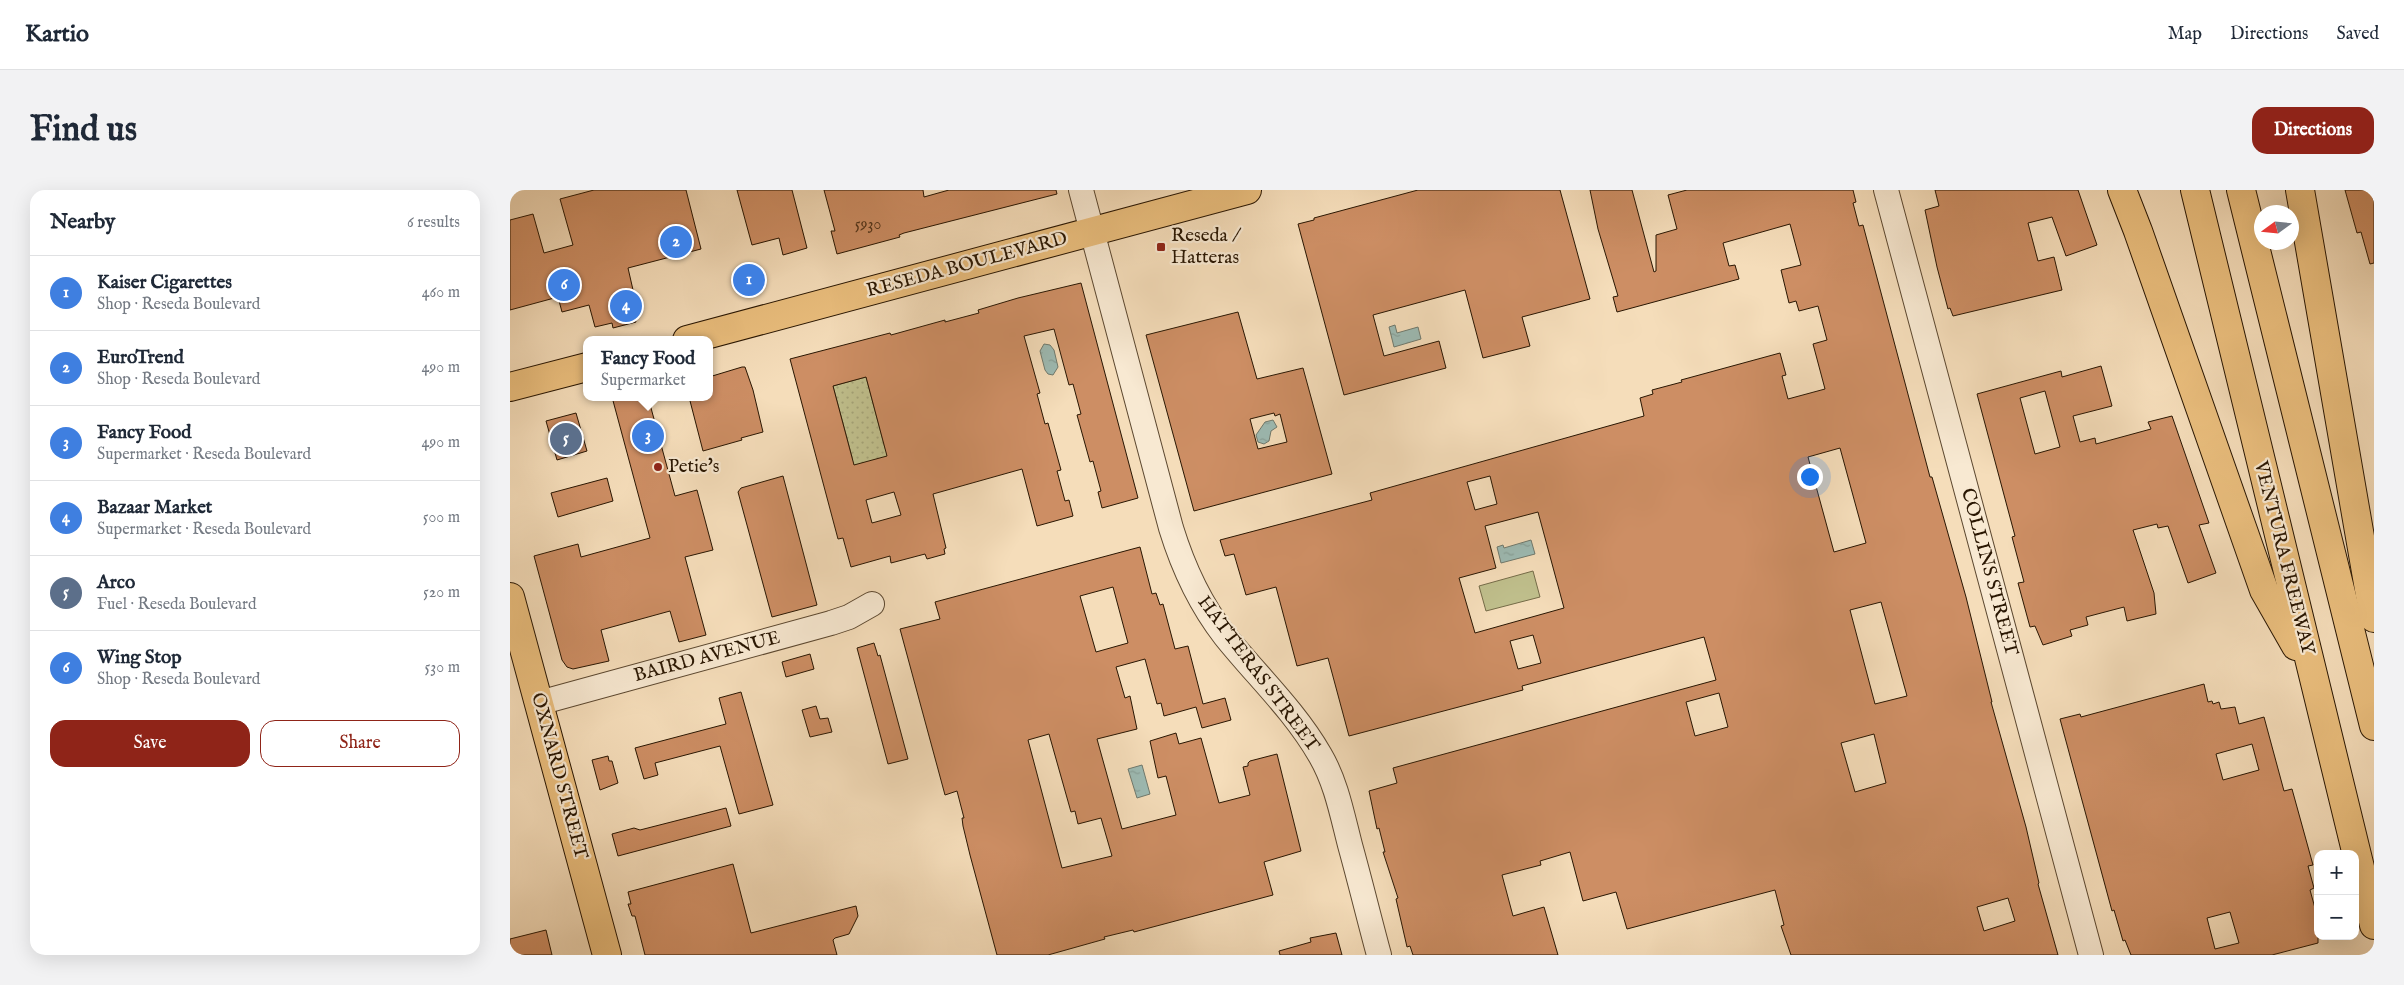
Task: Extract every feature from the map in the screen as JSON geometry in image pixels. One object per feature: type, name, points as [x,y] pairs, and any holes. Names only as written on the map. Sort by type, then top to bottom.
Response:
[{"type":"main road","name":"RESEDA BOULEVARD","points":[[703,336],[1247,190]]},
{"type":"main road","points":[[2122,190],[2264,590],[2313,675]]},
{"type":"main road","name":"VENTURA FREEWAY","points":[[2195,190],[2374,925]]},
{"type":"main road","points":[[2241,190],[2374,726]]},
{"type":"main road","points":[[2300,190],[2374,618]]},
{"type":"main road","points":[[510,387],[583,368]]},
{"type":"main road","name":"OXNARD STREET","points":[[510,597],[607,955]]},
{"type":"street","name":"HATTERAS STREET","points":[[1081,190],[1171,528],[1188,575],[1202,601],[1225,635],[1275,692],[1300,724],[1321,757],[1338,797],[1379,955]]},
{"type":"street","name":"COLLINS STREET","points":[[1886,190],[2091,955]]},
{"type":"street","name":"BAIRD AVENUE","points":[[539,704],[831,623],[849,617],[872,604]]},
{"type":"green space","points":[[866,377],[885,448],[891,461],[854,471],[833,386]]},
{"type":"green space","points":[[1533,571],[1540,597],[1486,611],[1479,586]]},
{"type":"water","points":[[1395,325],[1397,333],[1418,327],[1421,339],[1394,347],[1389,327]]},
{"type":"water","points":[[1044,344],[1050,345],[1054,350],[1058,367],[1053,375],[1048,374],[1045,370],[1040,351]]},
{"type":"water","points":[[1273,420],[1277,427],[1271,431],[1269,441],[1264,444],[1258,442],[1256,435],[1265,422]]},
{"type":"water","points":[[1531,540],[1535,554],[1501,563],[1497,547],[1503,545],[1504,548]]},
{"type":"water","points":[[1142,765],[1150,794],[1137,798],[1128,769]]},
{"type":"building","points":[[594,190],[686,190],[701,249],[628,268],[636,303],[631,304],[636,322],[613,328],[612,323],[595,327],[589,305],[562,312],[558,297],[510,310],[510,220],[533,214],[544,253],[573,245],[560,199]]},
{"type":"building","points":[[737,190],[792,190],[807,248],[783,255],[779,238],[752,245]]},
{"type":"building","points":[[824,190],[923,190],[924,197],[949,190],[1056,190],[1057,194],[904,233],[899,235],[900,237],[837,254],[831,231],[835,231]]},
{"type":"building","points":[[1418,190],[1560,190],[1590,299],[1522,317],[1530,346],[1483,358],[1465,290],[1373,315],[1384,356],[1439,341],[1446,368],[1344,395],[1298,224]]},
{"type":"building","points":[[1590,190],[1632,190],[1654,272],[1656,271],[1656,235],[1677,229],[1668,195],[1687,190],[1853,190],[1856,202],[1853,203],[1859,226],[1863,225],[1930,477],[1932,477],[1966,597],[1991,702],[2026,827],[2038,884],[2058,955],[1791,955],[1781,926],[1784,925],[1775,890],[1627,929],[1616,892],[1583,901],[1570,852],[1540,861],[1541,865],[1502,875],[1513,916],[1544,907],[1558,955],[1413,955],[1410,946],[1407,947],[1396,899],[1398,898],[1383,852],[1385,852],[1379,828],[1377,829],[1369,791],[1397,783],[1393,768],[1716,680],[1704,637],[1522,686],[1523,690],[1349,736],[1328,658],[1297,666],[1276,587],[1246,595],[1234,554],[1225,556],[1220,540],[1372,500],[1370,493],[1644,416],[1640,398],[1653,394],[1652,390],[1682,382],[1681,380],[1780,353],[1786,375],[1782,376],[1788,399],[1825,389],[1813,344],[1827,340],[1818,306],[1799,311],[1796,301],[1789,303],[1781,270],[1801,265],[1790,224],[1723,243],[1729,266],[1735,265],[1739,279],[1617,312],[1613,297],[1618,296],[1598,229]],"holes":[[[1840,448],[1866,543],[1834,552],[1808,457]],[[1490,476],[1497,504],[1475,510],[1467,482]],[[1538,512],[1564,608],[1475,633],[1459,578],[1496,568],[1485,526]],[[1881,602],[1907,696],[1875,704],[1850,610]],[[1533,635],[1541,663],[1518,669],[1510,641]],[[1719,693],[1728,727],[1695,736],[1686,702]],[[1874,734],[1886,783],[1855,792],[1841,743]],[[2008,898],[2015,921],[1984,931],[1977,907]]]},
{"type":"building","points":[[1935,190],[2078,190],[2097,245],[2066,256],[2052,217],[2028,223],[2038,261],[2054,257],[2062,290],[1953,316],[1950,308],[1948,309],[1925,210],[1939,206]]},
{"type":"building","points":[[2345,190],[2371,190],[2374,202],[2374,263],[2370,264],[2361,232],[2357,233]]},
{"type":"building","points":[[1081,283],[1138,498],[1102,508],[1098,492],[1101,491],[1093,461],[1090,462],[1077,415],[1081,414],[1073,384],[1069,385],[1054,329],[1024,336],[1040,393],[1037,394],[1045,424],[1048,423],[1061,470],[1057,471],[1065,501],[1069,500],[1073,516],[1037,526],[1022,469],[933,494],[946,548],[944,549],[945,554],[927,559],[925,554],[891,563],[890,556],[851,567],[843,538],[838,539],[790,359],[890,333],[891,335],[979,313],[978,310]],"holes":[[[866,377],[887,456],[854,465],[833,386]],[[894,492],[901,515],[872,523],[866,500]]]},
{"type":"building","points":[[1238,312],[1257,379],[1303,368],[1332,474],[1194,511],[1146,335]],"holes":[[[1274,413],[1275,416],[1280,414],[1287,442],[1258,449],[1250,419]]]},
{"type":"building","points":[[2101,366],[2112,406],[2073,416],[2080,442],[2095,438],[2096,444],[2151,429],[2148,422],[2172,416],[2209,523],[2199,525],[2216,573],[2188,583],[2168,526],[2158,528],[2157,524],[2133,530],[2154,593],[2156,614],[2127,621],[2124,607],[2086,617],[2088,625],[2070,630],[2072,636],[2043,645],[2035,626],[2030,627],[2018,583],[2024,582],[2012,537],[2015,536],[1977,394],[2061,371],[2062,377]],"holes":[[[2045,391],[2060,447],[2035,454],[2020,398]]]},
{"type":"building","points":[[745,367],[753,390],[763,432],[703,451],[690,401],[713,401],[713,376]]},
{"type":"building","points":[[613,401],[649,401],[675,496],[697,490],[713,550],[685,557],[706,635],[679,642],[670,611],[601,630],[609,661],[573,669],[567,667],[562,660],[534,556],[578,544],[581,557],[650,538]]},
{"type":"building","points":[[576,413],[587,451],[557,460],[546,421]]},
{"type":"building","points":[[783,476],[817,605],[772,617],[738,492],[741,488]]},
{"type":"building","points":[[607,478],[613,501],[558,517],[551,493]]},
{"type":"building","points":[[1140,547],[1152,594],[1156,593],[1160,605],[1163,604],[1175,649],[1188,646],[1203,704],[1225,698],[1231,720],[1202,728],[1196,707],[1164,716],[1161,703],[1157,704],[1145,659],[1116,667],[1125,698],[1130,696],[1137,729],[1097,739],[1122,829],[1176,815],[1166,776],[1158,778],[1150,741],[1176,733],[1179,744],[1201,738],[1219,803],[1250,795],[1243,767],[1248,766],[1250,761],[1277,754],[1301,851],[1264,862],[1273,895],[1134,932],[1133,930],[1104,937],[1105,939],[1048,955],[997,955],[970,855],[957,791],[945,795],[900,629],[940,619],[935,602]],"holes":[[[1113,587],[1128,643],[1096,652],[1080,596]],[[1049,734],[1071,812],[1075,811],[1078,824],[1101,818],[1112,856],[1062,868],[1028,740]]]},
{"type":"building","points":[[874,643],[878,656],[880,655],[908,759],[888,764],[857,648]]},
{"type":"building","points":[[810,654],[814,669],[786,677],[782,662]]},
{"type":"building","points":[[2204,684],[2208,702],[2212,701],[2213,704],[2219,702],[2221,709],[2235,707],[2239,724],[2264,717],[2284,791],[2292,789],[2313,865],[2308,866],[2314,888],[2310,890],[2314,904],[2314,940],[2318,940],[2318,943],[2272,955],[2131,955],[2125,940],[2123,941],[2114,910],[2112,911],[2060,719],[2080,714],[2081,717]],"holes":[[[2252,744],[2259,770],[2223,780],[2216,754]],[[2230,912],[2239,943],[2215,949],[2207,918]]]},
{"type":"building","points":[[741,692],[773,805],[739,814],[720,746],[655,763],[658,775],[644,779],[635,748],[726,724],[719,698]]},
{"type":"building","points":[[816,706],[820,719],[828,718],[832,732],[810,737],[802,710]]},
{"type":"building","points":[[608,756],[609,761],[612,761],[618,783],[600,790],[592,760]]},
{"type":"building","points":[[726,808],[731,826],[618,856],[612,834],[634,828],[640,830]]},
{"type":"building","points":[[733,864],[751,933],[856,906],[858,916],[849,934],[833,940],[837,955],[645,955],[635,916],[632,916],[628,904],[631,904],[628,892]]},
{"type":"building","points":[[546,930],[552,955],[510,955],[510,939]]},
{"type":"building","points":[[1336,933],[1342,955],[1280,955],[1279,951],[1311,942],[1310,938]]},
{"type":"place","name":"EuroTrend","points":[[676,242]]},
{"type":"place","name":"Reseda / Hatteras","points":[[1161,247]]},
{"type":"place","name":"Kaiser Cigarettes","points":[[749,280]]},
{"type":"place","name":"Wing Stop","points":[[564,285]]},
{"type":"place","name":"Bazaar Market","points":[[626,306]]},
{"type":"place","name":"Fancy Food","points":[[648,436]]},
{"type":"place","name":"Arco","points":[[566,439]]},
{"type":"place","name":"Petie's","points":[[658,467]]}]
